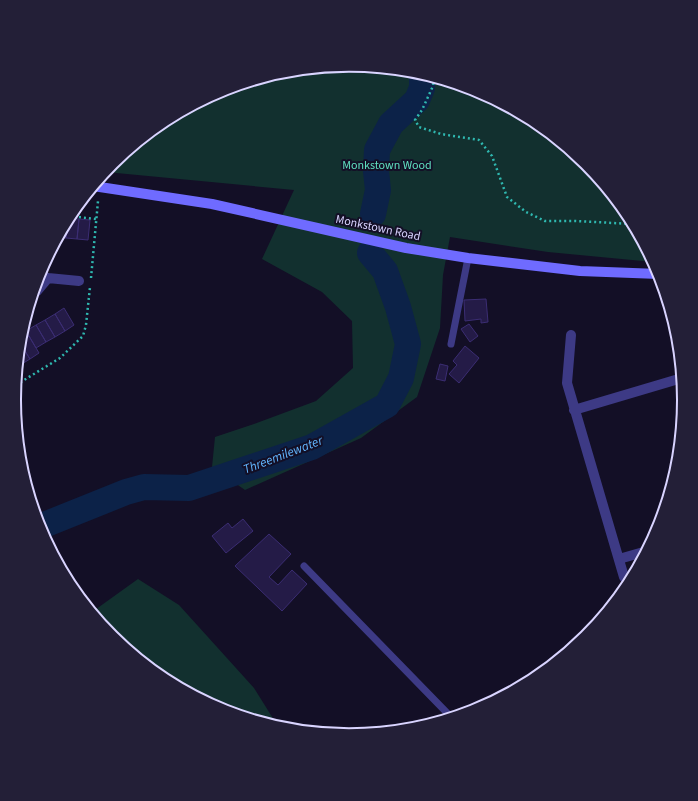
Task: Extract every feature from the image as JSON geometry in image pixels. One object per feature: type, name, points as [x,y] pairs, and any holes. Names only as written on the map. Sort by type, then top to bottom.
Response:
[{"type":"street","name":"Monkstown Road","points":[[100,187],[212,204],[406,248],[468,258],[580,271],[651,274]]},
{"type":"street","points":[[45,276],[79,281]]},
{"type":"street","points":[[571,336],[567,383],[624,577]]},
{"type":"street","points":[[574,410],[676,380]]},
{"type":"street","points":[[618,559],[639,553]]},
{"type":"lane","points":[[451,344],[468,258]]},
{"type":"lane","points":[[304,566],[447,713]]},
{"type":"path","points":[[433,84],[422,110],[414,120],[419,127],[441,134],[479,140],[492,156],[507,196],[526,212],[545,221],[576,220],[625,224]]},
{"type":"path","points":[[22,381],[60,358],[83,336],[86,325],[98,201]]},
{"type":"path","points":[[77,217],[96,219]]},
{"type":"green space","name":"Monkstown Wood","points":[[349,72],[392,75],[434,84],[475,97],[513,116],[549,140],[596,184],[622,218],[646,261],[548,252],[450,237],[443,275],[440,328],[417,397],[361,438],[245,490],[212,467],[215,437],[316,401],[353,368],[352,321],[322,292],[262,259],[294,190],[113,173],[149,140],[185,116],[223,97],[264,84],[306,75]]},
{"type":"green space","points":[[138,579],[179,605],[254,688],[274,719],[223,704],[185,685],[149,661],[117,632],[96,609]]},
{"type":"building","points":[[76,219],[79,219],[77,239],[66,238],[67,233]]},
{"type":"building","points":[[79,219],[90,220],[88,240],[77,239]]},
{"type":"building","points":[[486,299],[488,322],[481,323],[481,319],[465,321],[464,300]]},
{"type":"building","points":[[64,308],[74,325],[65,331],[55,314]]},
{"type":"building","points":[[55,314],[65,331],[55,337],[45,320]]},
{"type":"building","points":[[45,320],[55,337],[46,342],[36,325]]},
{"type":"building","points":[[469,324],[478,336],[470,342],[461,329]]},
{"type":"building","points":[[36,325],[46,342],[36,348],[28,334],[29,329]]},
{"type":"building","points":[[29,336],[39,353],[30,359],[25,351],[27,338]]},
{"type":"building","points":[[465,346],[479,358],[459,383],[449,374],[457,365],[453,361]]},
{"type":"building","points":[[25,351],[30,359],[24,363]]},
{"type":"building","points":[[440,364],[448,366],[445,381],[436,379]]},
{"type":"building","points":[[243,519],[253,531],[226,553],[212,536],[228,523],[232,528]]},
{"type":"building","points":[[269,534],[291,554],[269,577],[278,585],[292,570],[307,584],[282,611],[235,566]]},
{"type":"waterway","name":"Threemilewater","points":[[373,214],[378,190],[376,171],[377,150],[391,124],[417,100],[422,88],[422,81]]},
{"type":"waterway","name":"Threemilewater","points":[[45,524],[126,492],[144,487],[189,488],[312,447],[387,405],[401,378],[408,344],[398,307],[385,271],[370,253]]}]
